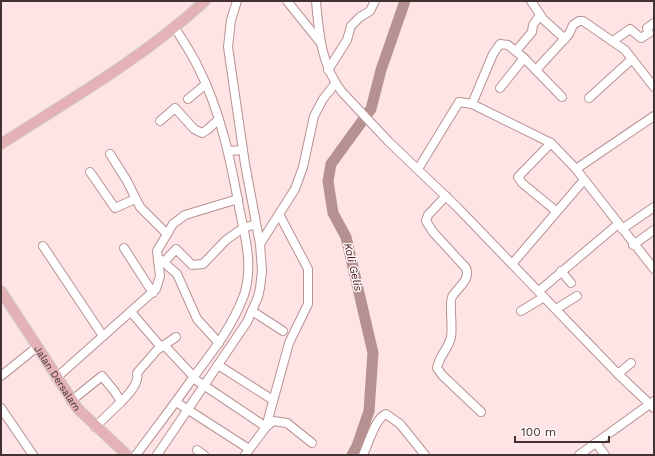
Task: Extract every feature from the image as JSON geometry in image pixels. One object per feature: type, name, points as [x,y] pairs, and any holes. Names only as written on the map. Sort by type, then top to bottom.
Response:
[{"type":"main road","points":[[1,144],[92,86],[175,28],[205,1]]},
{"type":"main road","name":"Jalan Dersalam","points":[[1,291],[71,401],[95,427],[127,455]]},
{"type":"street","points":[[136,455],[182,406],[204,386],[252,312],[258,297],[261,278],[260,244],[240,150],[228,48],[231,20],[237,1]]},
{"type":"street","points":[[287,1],[320,43]]},
{"type":"street","points":[[316,1],[320,43],[328,70],[335,84],[389,142],[446,196],[618,374],[652,405],[579,455]]},
{"type":"street","points":[[328,70],[347,40],[351,26],[360,17],[370,11],[375,1]]},
{"type":"street","points":[[531,1],[540,16],[565,38]]},
{"type":"street","points":[[516,51],[532,32],[533,25],[540,16]]},
{"type":"street","points":[[536,70],[565,38],[573,25],[583,20],[625,50],[654,87]]},
{"type":"street","points":[[613,40],[630,29],[640,38],[649,33],[647,28],[654,23]]},
{"type":"street","points":[[157,455],[182,406],[194,378],[219,343],[239,306],[247,282],[248,272],[244,227],[228,151],[219,119],[198,67],[175,28]]},
{"type":"street","points":[[472,104],[499,45],[503,43],[524,58],[562,97]]},
{"type":"street","points":[[500,88],[524,58]]},
{"type":"street","points":[[589,98],[632,59]]},
{"type":"street","points":[[188,99],[206,84]]},
{"type":"street","points":[[260,244],[295,189],[301,173],[311,126],[317,110],[335,84]]},
{"type":"street","points":[[418,169],[459,102],[472,104],[551,143],[576,169],[633,245],[654,270]]},
{"type":"street","points":[[160,121],[175,108],[194,129],[202,133],[219,119]]},
{"type":"street","points":[[576,169],[654,116]]},
{"type":"street","points":[[551,143],[518,177],[522,183],[556,211]]},
{"type":"street","points":[[228,151],[240,150]]},
{"type":"street","points":[[110,154],[129,185],[135,199],[143,210],[167,234]]},
{"type":"street","points":[[90,172],[115,208],[135,199]]},
{"type":"street","points":[[512,264],[584,180]]},
{"type":"street","points":[[446,196],[428,215],[426,221],[433,232],[466,268],[468,273],[462,285],[451,299],[451,336],[437,368],[442,375],[481,412]]},
{"type":"street","points":[[56,378],[153,293],[159,280],[157,257],[158,249],[173,224],[185,215],[238,199]]},
{"type":"street","points":[[521,311],[541,294],[561,271],[620,227],[654,207]]},
{"type":"street","points":[[266,427],[289,343],[308,304],[308,269],[279,214]]},
{"type":"street","points":[[164,262],[176,249],[192,265],[203,264],[222,244],[244,227],[255,225]]},
{"type":"street","points":[[633,245],[654,230]]},
{"type":"street","points":[[43,246],[103,336]]},
{"type":"street","points":[[124,248],[153,293]]},
{"type":"street","points":[[157,257],[178,276],[197,319],[219,343]]},
{"type":"street","points":[[561,271],[571,284]]},
{"type":"street","points":[[556,309],[577,296]]},
{"type":"street","points":[[239,306],[283,330]]},
{"type":"street","points":[[131,312],[194,378],[266,427]]},
{"type":"street","points":[[95,427],[111,414],[121,402],[135,383],[138,376],[137,373],[162,346],[176,337]]},
{"type":"street","points":[[1,376],[38,347]]},
{"type":"street","points":[[618,374],[631,363]]},
{"type":"street","points":[[218,366],[273,400]]},
{"type":"street","points":[[71,401],[102,376],[121,402]]},
{"type":"street","points":[[182,406],[247,452],[266,427],[273,421],[284,422],[312,443]]},
{"type":"street","points":[[1,408],[33,455]]},
{"type":"street","points":[[362,455],[377,422],[386,414],[400,424],[425,455]]},
{"type":"street","points":[[596,443],[605,455]]},
{"type":"waterway","name":"Kali Gelis","points":[[352,455],[357,446],[369,411],[373,353],[346,237],[333,213],[328,181],[331,164],[371,109],[381,70],[405,1]]}]
